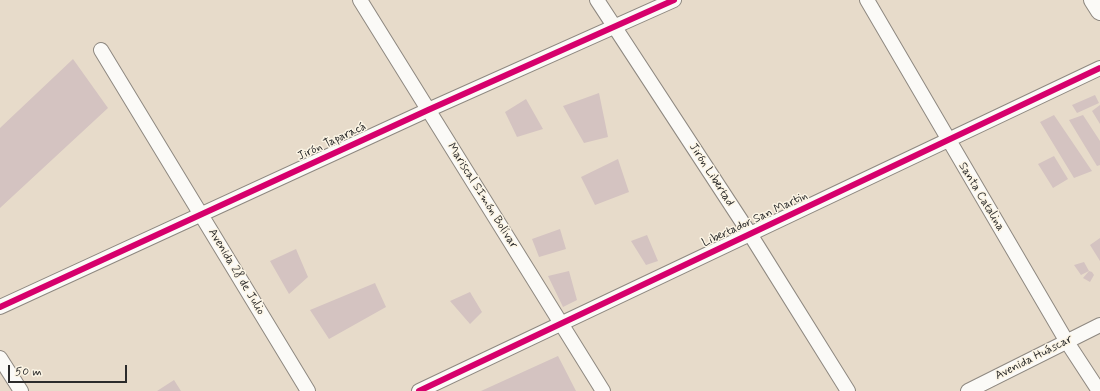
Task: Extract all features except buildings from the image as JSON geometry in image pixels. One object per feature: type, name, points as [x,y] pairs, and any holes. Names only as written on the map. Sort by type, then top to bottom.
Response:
[{"type":"street","name":"Mariscal SImón Bolívar","points":[[360,0],[603,391]]},
{"type":"street","name":"Jirón Libertad","points":[[597,0],[750,234],[848,391]]},
{"type":"street","name":"Jirón Taparacá","points":[[0,307],[428,110],[674,0]]},
{"type":"street","name":"Santa Catalina","points":[[867,0],[1067,342],[1099,391]]},
{"type":"street","points":[[1093,0],[1100,11]]},
{"type":"street","name":"Avenida 28 de Julio","points":[[101,50],[308,391]]},
{"type":"street","name":"Libertador San Martin","points":[[419,391],[1100,68]]},
{"type":"street","name":"Avenida Huáscar","points":[[968,391],[1100,325]]},
{"type":"street","points":[[0,358],[21,391]]},
{"type":"cycle path","points":[[0,307],[428,110],[674,0]]},
{"type":"cycle path","points":[[419,391],[1100,68]]}]
